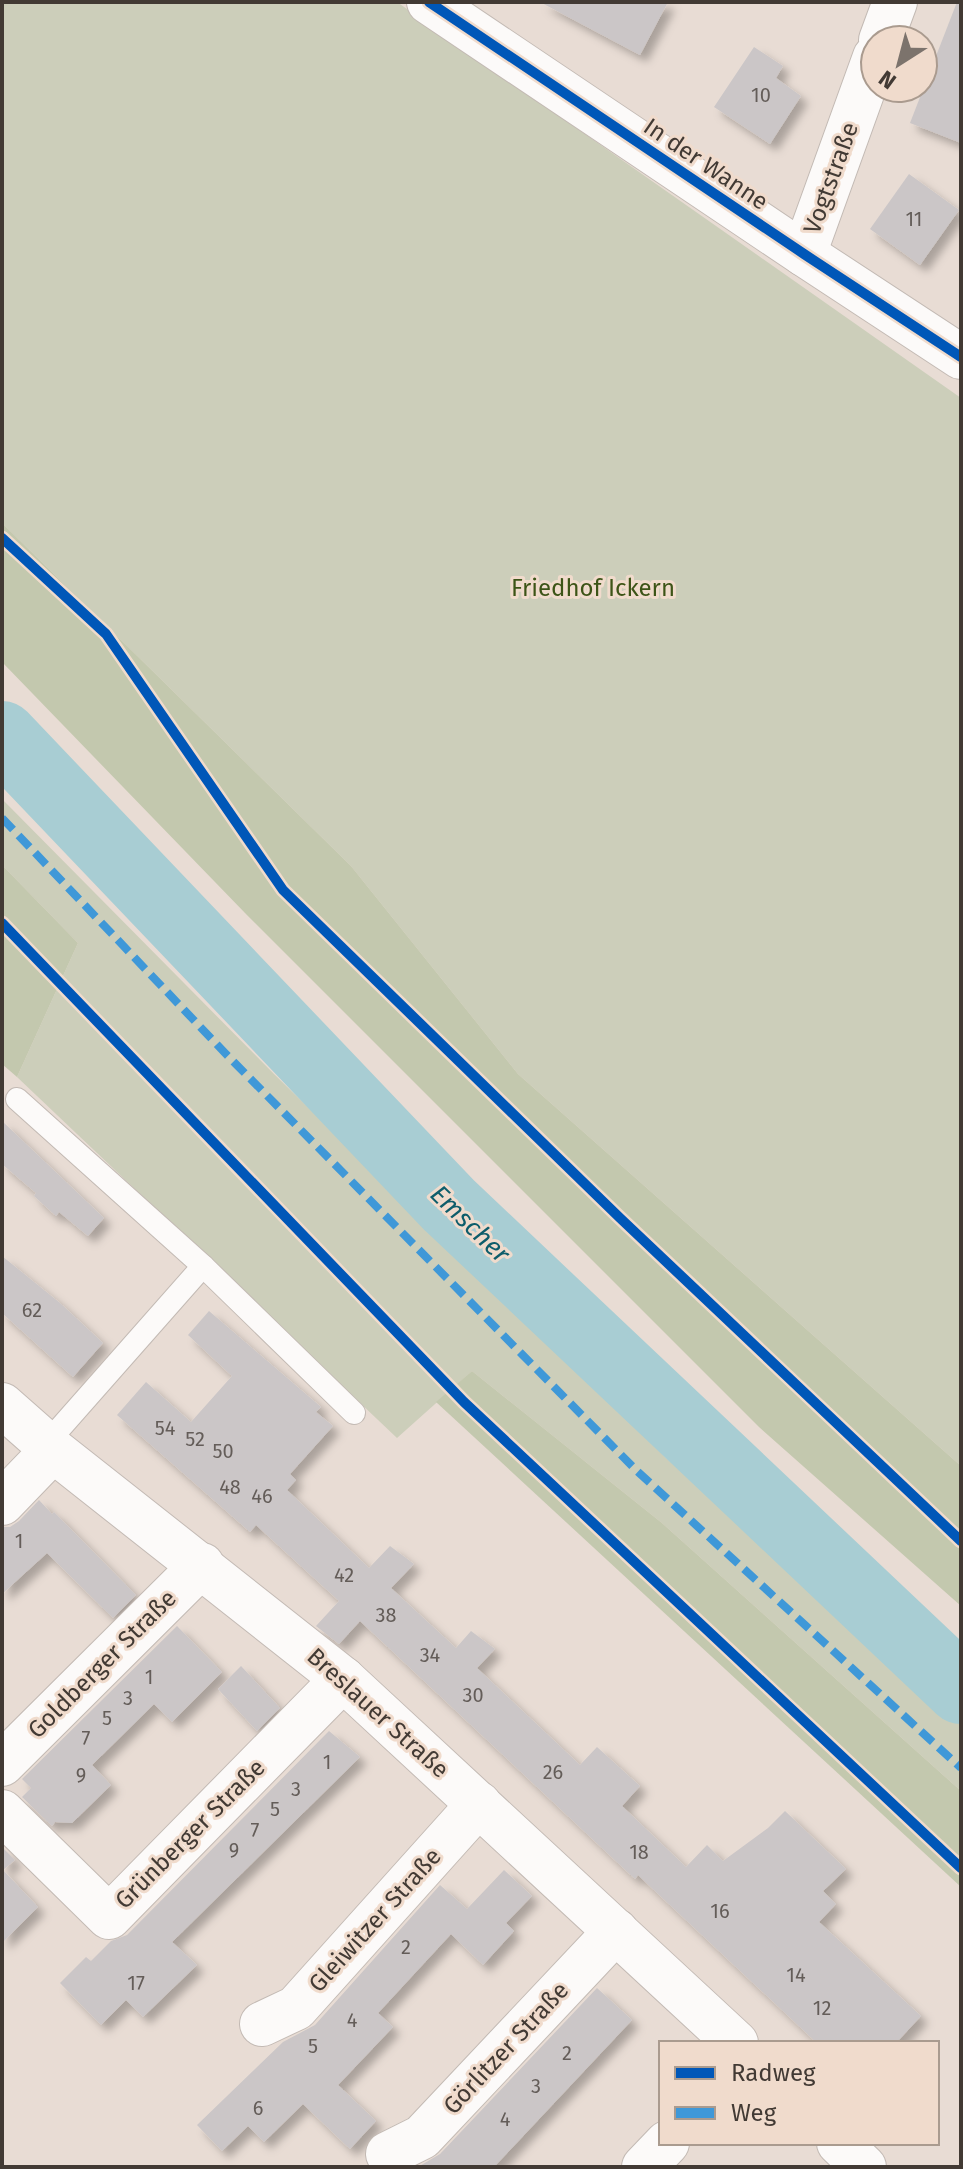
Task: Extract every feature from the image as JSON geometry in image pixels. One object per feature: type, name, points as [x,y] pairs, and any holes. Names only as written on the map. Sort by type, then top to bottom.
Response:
[{"type":"street","name":"In der Wanne","points":[[429,2],[961,357]]},
{"type":"street","points":[[887,24],[895,2]]},
{"type":"street","name":"Vogtstraße","points":[[804,254],[859,101]]},
{"type":"street","name":"Breslauer Straße","points":[[2,1405],[50,1447],[343,1679],[734,2041]]},
{"type":"street","points":[[2,1503],[50,1447]]},
{"type":"street","name":"Goldberger Straße","points":[[2,1764],[202,1565]]},
{"type":"street","name":"Grünberger Straße","points":[[2,1812],[109,1917],[343,1679]]},
{"type":"street","name":"Gleiwitzer Straße","points":[[262,2024],[296,2008],[479,1804]]},
{"type":"street","name":"Görlitzer Straße","points":[[388,2154],[422,2137],[616,1931]]},
{"type":"street","points":[[644,2167],[665,2145]]},
{"type":"street","points":[[841,2145],[864,2167]]},
{"type":"lane","points":[[17,1099],[203,1266],[354,1413]]},
{"type":"lane","points":[[50,1447],[203,1266]]},
{"type":"green space","name":"Friedhof Ickern","points":[[2,2],[397,2],[961,398],[961,1466],[518,1074],[351,866],[2,523]]},
{"type":"green space","points":[[2,523],[351,866],[518,1074],[961,1466],[961,1606],[759,1427],[245,913],[2,662]]},
{"type":"green space","points":[[2,799],[274,1074],[666,1458],[961,1719],[961,1791],[662,1523],[472,1371],[397,1438],[17,1077],[78,943],[2,865]]},
{"type":"green space","points":[[2,865],[78,943],[17,1077],[2,1064]]},
{"type":"green space","points":[[472,1371],[662,1523],[961,1791],[961,1887],[436,1402]]},
{"type":"building","points":[[540,2],[668,2],[640,55]]},
{"type":"building","points":[[957,2],[961,2],[961,143],[910,123],[917,104],[939,104],[939,48]]},
{"type":"building","points":[[754,47],[783,66],[776,78],[801,96],[770,144],[714,107]]},
{"type":"building","points":[[909,174],[959,210],[920,265],[870,229]]},
{"type":"building","points":[[2,1121],[104,1218],[88,1236],[59,1212],[56,1216],[34,1196],[36,1193],[2,1164]]},
{"type":"building","points":[[2,1256],[103,1343],[73,1377],[2,1313]]},
{"type":"building","points":[[209,1311],[321,1407],[316,1412],[333,1426],[290,1474],[296,1480],[287,1490],[369,1568],[390,1546],[414,1564],[391,1588],[456,1648],[471,1631],[495,1649],[477,1668],[580,1765],[597,1747],[640,1786],[622,1806],[686,1867],[707,1845],[723,1861],[768,1828],[785,1811],[846,1869],[823,1891],[836,1904],[819,1922],[921,2016],[898,2041],[815,2041],[638,1875],[635,1879],[360,1621],[339,1644],[316,1626],[339,1601],[256,1525],[250,1532],[117,1415],[146,1382],[191,1422],[232,1376],[188,1335]]},
{"type":"building","points":[[39,1500],[136,1595],[113,1618],[47,1553],[2,1594],[2,1527],[10,1527],[19,1521]]},
{"type":"building","points":[[177,1626],[222,1672],[172,1722],[154,1704],[92,1765],[111,1785],[72,1823],[55,1822],[52,1826],[22,1797],[31,1788],[22,1779]]},
{"type":"building","points":[[241,1666],[280,1708],[257,1731],[218,1689]]},
{"type":"building","points":[[329,1731],[360,1757],[172,1942],[197,1965],[143,2017],[126,2000],[101,2025],[60,1983],[86,1957],[91,1961],[111,1941],[127,1935]]},
{"type":"building","points":[[2,1847],[15,1860],[3,1870],[38,1907],[2,1943]]},
{"type":"building","points":[[504,1870],[532,1896],[506,1923],[514,1931],[483,1965],[451,1934],[378,2013],[393,2027],[338,2085],[376,2121],[350,2149],[303,2104],[264,2142],[248,2126],[222,2151],[197,2125],[283,2042],[315,2025],[440,1885],[467,1909]]},
{"type":"building","points":[[597,1988],[632,2020],[494,2167],[418,2167],[440,2154]]},
{"type":"waterway","name":"Emscher","points":[[2,736],[449,1205],[961,1689]]},
{"type":"marked path","points":[[2,818],[225,1053],[637,1471],[961,1768]]},
{"type":"cycle path","points":[[429,2],[961,357]]},
{"type":"cycle path","points":[[2,538],[106,634],[283,890],[620,1218],[961,1541]]},
{"type":"cycle path","points":[[2,923],[464,1402],[961,1868]]}]
